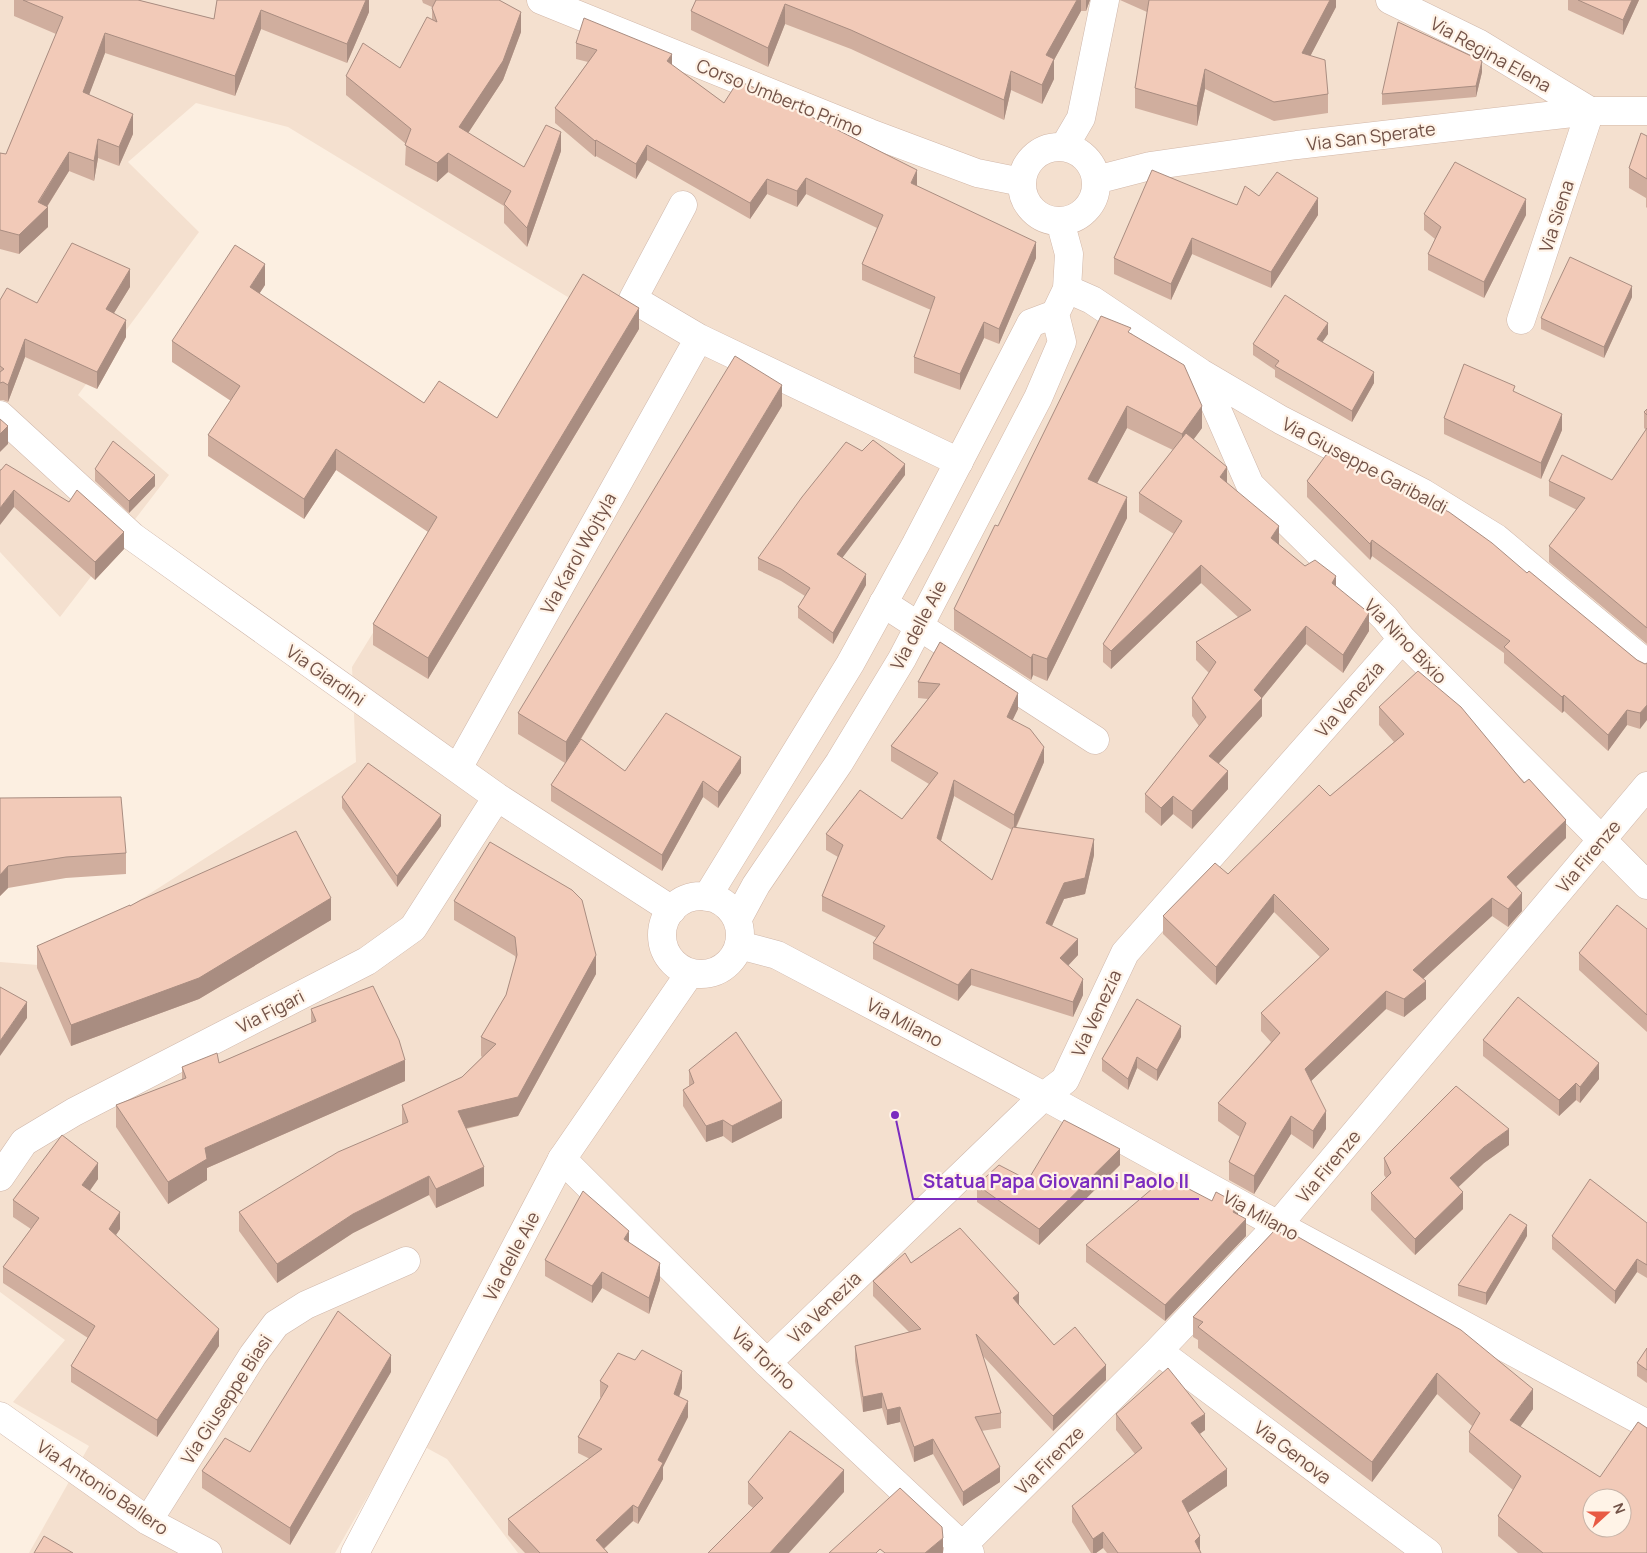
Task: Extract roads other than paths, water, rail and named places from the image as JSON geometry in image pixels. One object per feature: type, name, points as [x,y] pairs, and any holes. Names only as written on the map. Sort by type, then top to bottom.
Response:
[{"type":"street","name":"Corso Umberto Primo","points":[[541,0],[879,137],[977,174],[1022,182]]},
{"type":"street","points":[[1064,147],[1081,118],[1105,0]]},
{"type":"street","name":"Via Regina Elena","points":[[1390,0],[1478,43],[1590,111]]},
{"type":"street","name":"Via San Sperate","points":[[1096,180],[1150,166],[1297,145],[1590,111],[1647,111]]},
{"type":"street","name":"Via Siena","points":[[1521,320],[1590,111]]},
{"type":"street","points":[[1052,147],[1064,147],[1076,150],[1093,167],[1096,192],[1087,208],[1072,220],[1060,221],[1047,219],[1037,214],[1028,205],[1023,194],[1022,182],[1025,170],[1040,152],[1052,147]]},
{"type":"street","points":[[682,205],[633,299],[699,338],[959,462]]},
{"type":"street","points":[[707,897],[850,664],[959,462],[1031,323],[1055,314],[1067,289],[1069,254],[1060,221]]},
{"type":"street","name":"Via Giuseppe Garibaldi","points":[[1067,289],[1092,300],[1201,373],[1281,420],[1423,494],[1496,538],[1647,664]]},
{"type":"street","name":"Via delle Aie","points":[[738,933],[756,885],[839,763],[902,659],[1038,398],[1062,342],[1055,314]]},
{"type":"street","name":"Via Karol Wojtyla","points":[[458,768],[699,338]]},
{"type":"street","name":"Via Nino Bixio","points":[[1201,373],[1250,485],[1386,618],[1402,639],[1647,885]]},
{"type":"street","name":"Via Giardini","points":[[0,415],[133,537],[497,797],[672,910]]},
{"type":"street","points":[[883,603],[1095,740]]},
{"type":"street","name":"Via Venezia","points":[[767,1363],[1044,1096],[1065,1080],[1125,953],[1402,639]]},
{"type":"street","name":"Via Firenze","points":[[964,1550],[1278,1225],[1647,786]]},
{"type":"street","name":"Via Figari","points":[[0,1177],[24,1142],[74,1112],[366,961],[413,928],[497,797]]},
{"type":"street","points":[[694,897],[707,897],[719,901],[730,909],[738,933],[734,957],[726,966],[714,972],[690,973],[679,967],[670,958],[664,947],[662,934],[665,921],[672,910],[681,902],[694,897]]},
{"type":"street","name":"Via Milano","points":[[738,933],[1044,1096],[1278,1225],[1647,1424]]},
{"type":"street","name":"Via delle Aie","points":[[355,1553],[562,1159],[690,973]]},
{"type":"street","name":"Via Torino","points":[[562,1159],[767,1363],[964,1550]]},
{"type":"street","name":"Via Giuseppe Biasi","points":[[148,1521],[233,1387],[276,1324],[306,1305],[406,1261]]},
{"type":"street","name":"Via Genova","points":[[1158,1351],[1428,1553]]},
{"type":"street","name":"Via Antonio Ballero","points":[[0,1416],[148,1521],[208,1553]]},
{"type":"place","name":"Statua Papa Giovanni Paolo II","points":[[895,1115]]}]
